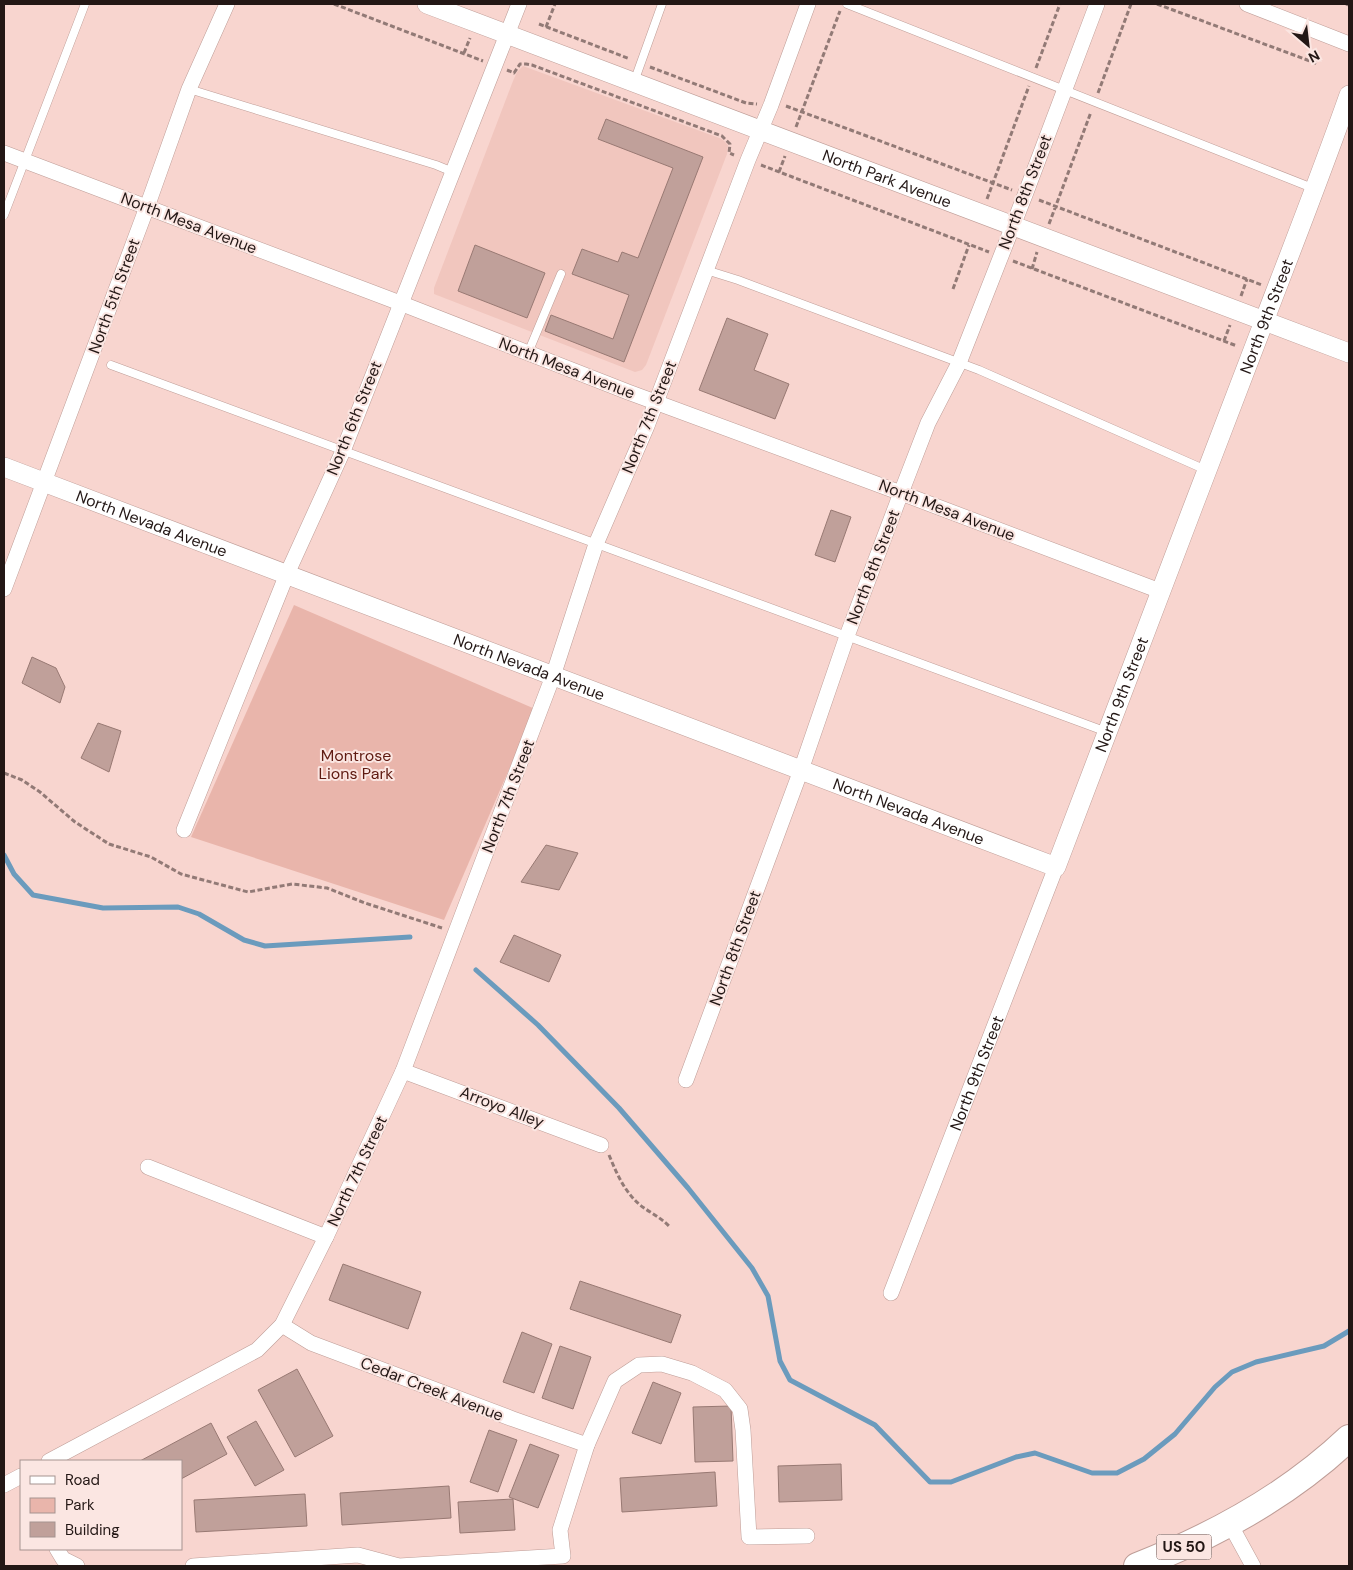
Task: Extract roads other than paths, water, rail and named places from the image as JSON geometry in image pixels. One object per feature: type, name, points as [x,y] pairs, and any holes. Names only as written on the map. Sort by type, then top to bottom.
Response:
[{"type":"highway","name":"US 50","points":[[1137,1566],[1202,1538],[1272,1499],[1310,1472],[1349,1438]]},
{"type":"street","name":"North 5th Street","points":[[4,589],[147,207],[189,89],[227,4]]},
{"type":"street","name":"North Park Avenue","points":[[427,4],[1349,353]]},
{"type":"street","name":"North 6th Street","points":[[184,830],[287,574],[343,451],[519,4]]},
{"type":"street","name":"North 7th Street","points":[[51,1460],[257,1350],[282,1325],[326,1237],[403,1071],[554,676],[596,544],[656,402],[808,4]]},
{"type":"street","name":"North 8th Street","points":[[686,1080],[801,770],[847,636],[901,493],[928,423],[959,363],[1097,4]]},
{"type":"street","points":[[1247,4],[1349,44]]},
{"type":"street","name":"North 9th Street","points":[[891,1293],[1316,189],[1349,95]]},
{"type":"street","name":"North Mesa Avenue","points":[[4,153],[656,402],[1160,591]]},
{"type":"street","name":"North Nevada Avenue","points":[[4,467],[1056,867]]},
{"type":"street","name":"Arroyo Alley","points":[[403,1071],[601,1145]]},
{"type":"street","points":[[148,1167],[326,1237]]},
{"type":"street","name":"Cedar Creek Avenue","points":[[282,1325],[311,1343],[587,1445]]},
{"type":"street","points":[[194,1566],[358,1555],[400,1566],[563,1556],[560,1530],[587,1445],[614,1381],[638,1365],[662,1364],[692,1373],[725,1390],[740,1409],[743,1430],[749,1537],[807,1536]]},
{"type":"street","points":[[4,1485],[20,1478]]},
{"type":"street","points":[[1230,1524],[1252,1566]]},
{"type":"street","points":[[57,1550],[63,1559],[76,1566]]},
{"type":"lane","points":[[4,215],[85,4]]},
{"type":"lane","points":[[633,82],[662,4]]},
{"type":"lane","points":[[847,4],[1316,189]]},
{"type":"lane","points":[[189,89],[427,162],[453,172]]},
{"type":"lane","points":[[706,270],[738,280],[980,370],[1208,471]]},
{"type":"lane","points":[[528,353],[561,274]]},
{"type":"lane","points":[[111,365],[1107,732]]},
{"type":"waterway","points":[[4,855],[14,874],[33,895],[103,908],[178,907],[199,914],[244,940],[265,946],[410,937]]},
{"type":"waterway","points":[[476,970],[538,1025],[619,1108],[688,1188],[752,1268],[768,1296],[780,1361],[790,1380],[875,1425],[930,1482],[951,1482],[1016,1457],[1035,1453],[1092,1473],[1117,1473],[1144,1459],[1175,1434],[1215,1387],[1232,1372],[1256,1362],[1324,1346],[1349,1331]]},
{"type":"park label","name":"Montrose Lions Park","points":[[356,764]]}]
